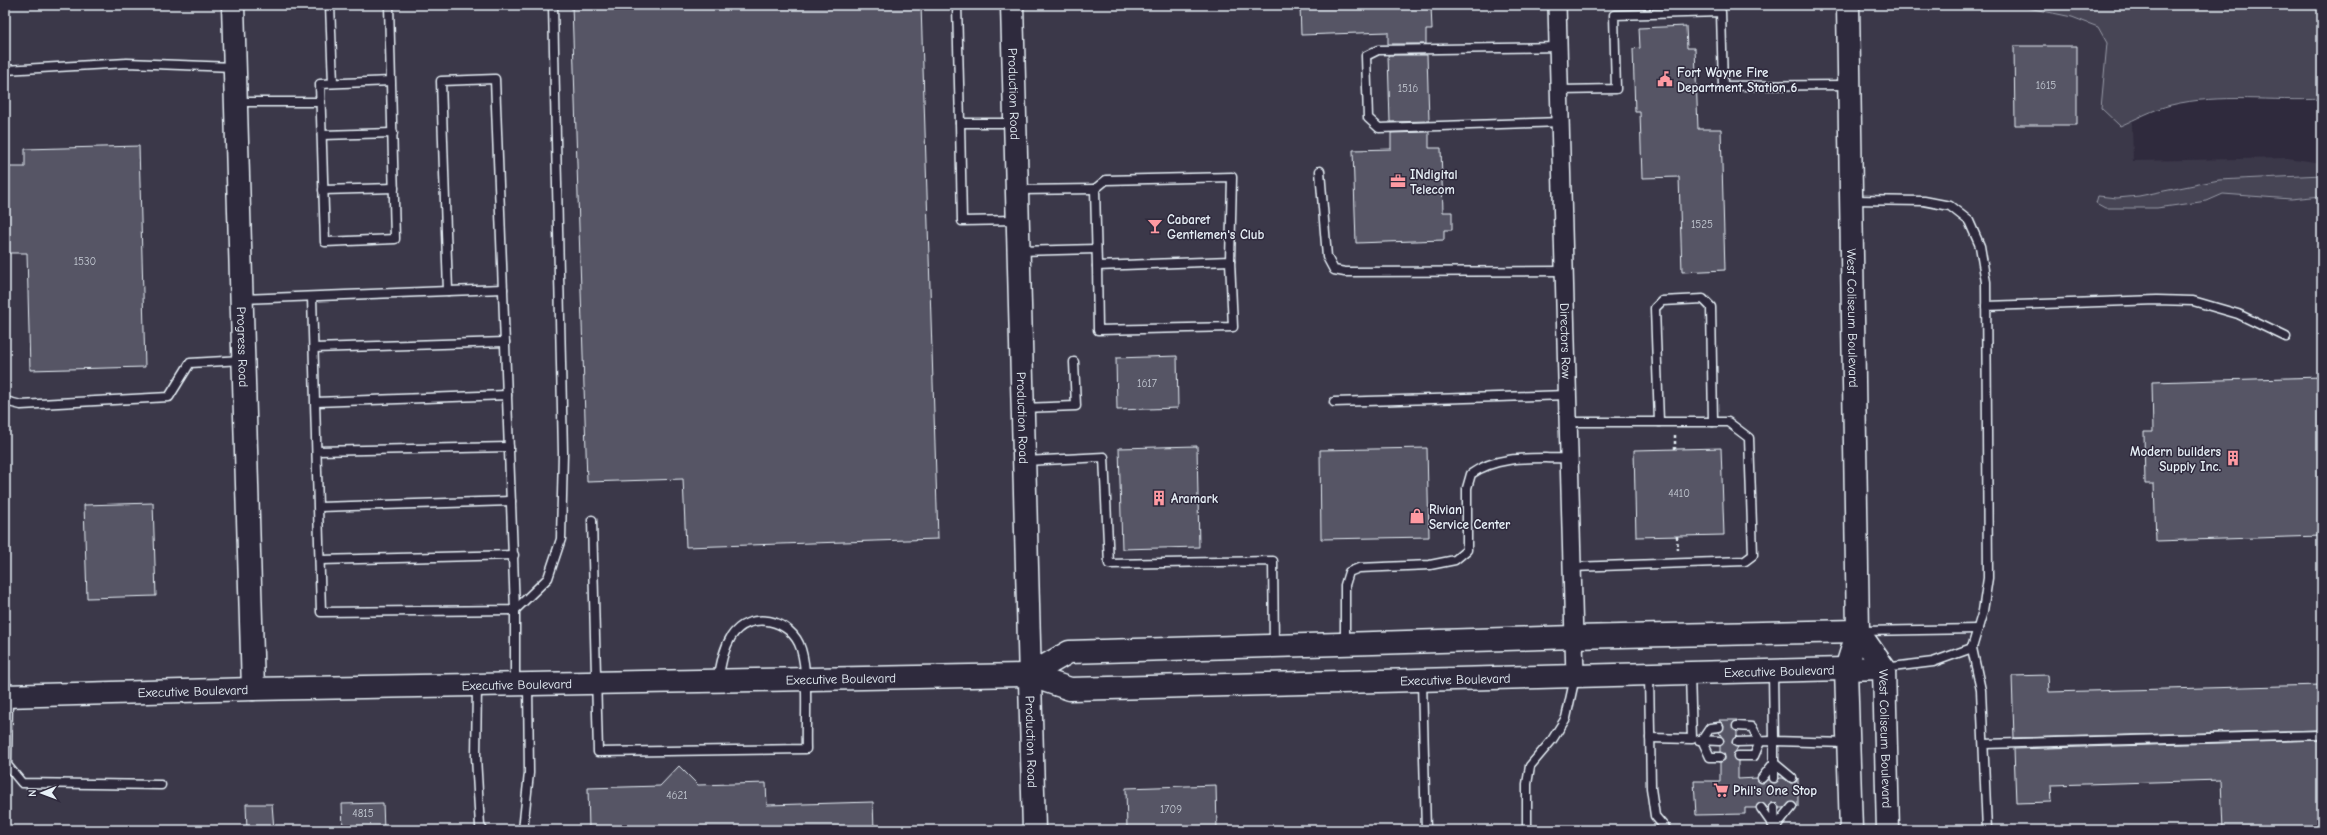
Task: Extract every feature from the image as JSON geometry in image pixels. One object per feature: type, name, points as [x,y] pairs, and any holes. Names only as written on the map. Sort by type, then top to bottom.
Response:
[{"type":"main road","name":"Progress Road","points":[[233,5],[253,689]]},
{"type":"main road","name":"Production Road","points":[[1012,5],[1034,830]]},
{"type":"main road","name":"West Coliseum Boulevard","points":[[1848,5],[1858,631],[1846,669],[1847,743],[1851,830]]},
{"type":"main road","name":"West Coliseum Boulevard","points":[[1858,631],[1884,668],[1888,830]]},
{"type":"main road","name":"Executive Boulevard","points":[[1029,675],[1069,652],[1574,637],[1858,631]]},
{"type":"main road","name":"Executive Boulevard","points":[[6,691],[253,689],[1029,675],[1070,689],[1575,678],[1884,668]]},
{"type":"street","name":"Directors Row","points":[[1557,5],[1575,678]]},
{"type":"lane","points":[[330,5],[333,83]]},
{"type":"lane","points":[[389,5],[393,133],[395,239],[325,242],[320,84],[391,81]]},
{"type":"lane","points":[[312,297],[321,612],[516,610],[548,578],[561,539],[563,453],[553,5]]},
{"type":"lane","points":[[957,5],[962,221],[1017,220]]},
{"type":"lane","points":[[1560,90],[1616,89],[1614,15],[1722,12],[1723,86],[1850,85]]},
{"type":"lane","points":[[1558,47],[1378,50],[1366,56],[1368,118],[1380,128],[1560,122]]},
{"type":"lane","points":[[5,70],[127,63],[234,68]]},
{"type":"lane","points":[[448,291],[441,81],[495,79],[516,610],[529,773],[523,830]]},
{"type":"lane","points":[[235,102],[320,102]]},
{"type":"lane","points":[[960,123],[1014,123]]},
{"type":"lane","points":[[322,135],[393,133]]},
{"type":"lane","points":[[1320,171],[1327,257],[1334,270],[1345,272],[1564,271]]},
{"type":"lane","points":[[1016,190],[1095,189],[1106,180],[1232,177],[1230,261],[1233,327],[1098,330],[1095,189]]},
{"type":"lane","points":[[324,190],[394,188]]},
{"type":"lane","points":[[1852,200],[1924,201],[1950,206],[1969,221],[1980,246],[1986,282],[1988,578],[1983,611],[1972,648],[1981,690],[1987,830]]},
{"type":"lane","points":[[1018,251],[1096,250]]},
{"type":"lane","points":[[1097,266],[1230,261]]},
{"type":"lane","points":[[241,299],[503,289]]},
{"type":"lane","points":[[1659,422],[1655,308],[1662,301],[1703,299],[1711,307],[1713,422]]},
{"type":"lane","points":[[1986,306],[2157,300],[2193,301],[2238,314],[2286,337]]},
{"type":"lane","points":[[314,348],[505,342]]},
{"type":"lane","points":[[5,401],[21,405],[169,397],[190,363],[243,360]]},
{"type":"lane","points":[[1022,408],[1076,406],[1074,362]]},
{"type":"lane","points":[[316,402],[507,395]]},
{"type":"lane","points":[[1334,402],[1568,395]]},
{"type":"lane","points":[[1568,422],[1728,422],[1749,438],[1753,555],[1745,561],[1572,567]]},
{"type":"lane","points":[[317,451],[509,447]]},
{"type":"lane","points":[[1023,461],[1104,458],[1109,564],[1273,560],[1274,646]]},
{"type":"lane","points":[[1345,644],[1345,585],[1349,572],[1359,568],[1430,565],[1455,560],[1467,550],[1467,488],[1471,474],[1483,466],[1500,460],[1569,458]]},
{"type":"lane","points":[[319,506],[511,502]]},
{"type":"lane","points":[[592,520],[594,683],[598,752],[806,749],[805,680],[801,648],[790,629],[779,623],[761,620],[745,624],[732,636],[723,653],[718,681]]},
{"type":"lane","points":[[320,560],[514,555]]},
{"type":"lane","points":[[1858,631],[1978,629]]},
{"type":"lane","points":[[1884,668],[1933,662],[1972,648]]},
{"type":"lane","points":[[1773,672],[1774,778]]},
{"type":"lane","points":[[1690,674],[1692,739]]},
{"type":"lane","points":[[1649,675],[1651,788],[1654,816],[1667,830]]},
{"type":"lane","points":[[1527,830],[1527,784],[1530,766],[1552,740],[1566,718],[1575,678]]},
{"type":"lane","points":[[1422,681],[1426,830]]},
{"type":"lane","points":[[477,685],[476,757],[480,826],[483,830]]},
{"type":"lane","points":[[6,691],[7,765],[22,782],[161,785]]},
{"type":"lane","points":[[1737,726],[1752,727],[1760,742]]},
{"type":"lane","points":[[1702,740],[1710,728],[1719,727]]},
{"type":"lane","points":[[1984,744],[2322,735]]},
{"type":"lane","points":[[1650,738],[1720,741]]},
{"type":"lane","points":[[1702,740],[1710,757],[1720,757]]},
{"type":"lane","points":[[1737,742],[1774,741],[1847,743]]},
{"type":"lane","points":[[1738,756],[1754,756],[1760,742]]},
{"type":"lane","points":[[1774,763],[1792,778]]},
{"type":"lane","points":[[1762,778],[1774,763]]},
{"type":"lane","points":[[1775,829],[1792,807]]},
{"type":"lane","points":[[1761,808],[1775,829]]},
{"type":"lane","points":[[1774,808],[1775,829]]},
{"type":"shaded area","points":[[5,5],[2129,5],[2133,161],[2288,158],[2322,163],[2322,830],[5,830]]},
{"type":"shaded area","points":[[2014,5],[2322,5],[2322,99],[2208,99],[2190,101],[2158,109],[2120,126],[2101,108],[2107,43],[2098,27],[2072,17]]},
{"type":"shaded area","points":[[2322,175],[2322,196],[2291,199],[2223,194],[2207,201],[2157,208],[2105,208],[2096,203],[2098,196],[2117,198],[2139,196],[2219,180]]},
{"type":"building","points":[[572,5],[921,5],[938,539],[686,547],[683,479],[587,482]]},
{"type":"building","points":[[1300,5],[1431,5],[1432,30],[1426,30],[1426,44],[1388,44],[1388,32],[1301,35]]},
{"type":"building","points":[[1686,26],[1687,48],[1695,48],[1698,129],[1721,129],[1725,270],[1682,272],[1679,177],[1642,178],[1640,112],[1635,112],[1633,49],[1640,48],[1639,28]]},
{"type":"building","points":[[2014,46],[2077,46],[2077,125],[2015,125]]},
{"type":"building","points":[[1388,55],[1427,55],[1429,121],[1390,122]]},
{"type":"building","name":"INdigital Telecom","points":[[1429,132],[1429,148],[1441,148],[1443,212],[1452,212],[1452,230],[1444,230],[1444,240],[1356,243],[1353,150],[1391,149],[1391,133]]},
{"type":"building","points":[[139,146],[145,367],[30,370],[27,253],[7,253],[5,167],[25,167],[25,149]]},
{"type":"building","points":[[1177,356],[1178,408],[1117,410],[1116,358]]},
{"type":"building","name":"Modern builders Supply Inc.","points":[[2322,377],[2322,536],[2156,541],[2154,484],[2145,484],[2144,432],[2153,432],[2152,382]]},
{"type":"building","name":"Aramark","points":[[1197,446],[1199,547],[1122,549],[1119,448]]},
{"type":"building","points":[[1427,448],[1429,537],[1321,539],[1320,450]]},
{"type":"building","points":[[1721,448],[1724,535],[1636,537],[1634,450]]},
{"type":"building","points":[[153,503],[156,596],[87,598],[84,505]]},
{"type":"building","points":[[2048,675],[2049,692],[2322,685],[2322,730],[2014,738],[2012,676]]},
{"type":"building","points":[[1719,720],[1737,720],[1732,726],[1737,732],[1737,736],[1732,742],[1733,745],[1738,747],[1733,756],[1738,761],[1738,779],[1757,778],[1762,783],[1769,779],[1774,783],[1780,778],[1783,778],[1791,783],[1796,782],[1798,778],[1798,807],[1792,802],[1785,808],[1779,808],[1776,803],[1771,803],[1768,808],[1761,803],[1756,808],[1745,808],[1745,814],[1696,815],[1694,781],[1720,781],[1720,762],[1725,760],[1725,757],[1720,752],[1720,746],[1724,741],[1719,732],[1724,727]]},
{"type":"building","points":[[2322,740],[2322,830],[2223,830],[2221,780],[2051,785],[2052,802],[2016,803],[2014,749]]},
{"type":"building","points":[[679,766],[698,785],[766,783],[767,805],[873,802],[874,830],[589,830],[588,788],[660,786]]},
{"type":"building","points":[[1216,785],[1217,830],[1127,830],[1126,788]]},
{"type":"building","points":[[383,803],[384,830],[343,830],[342,804]]},
{"type":"building","points":[[246,804],[272,804],[274,830],[247,830]]},
{"type":"place","name":"Fort Wayne Fire Department Station 6","points":[[1665,79]]},
{"type":"place","name":"INdigital Telecom","points":[[1398,181]]},
{"type":"place","name":"Cabaret Gentlemen's Club","points":[[1155,226]]},
{"type":"place","name":"Modern builders Supply Inc.","points":[[2233,458]]},
{"type":"place","name":"Aramark","points":[[1159,498]]},
{"type":"place","name":"Rivian Service Center","points":[[1417,516]]},
{"type":"place","name":"Phil's One Stop","points":[[1721,790]]}]
